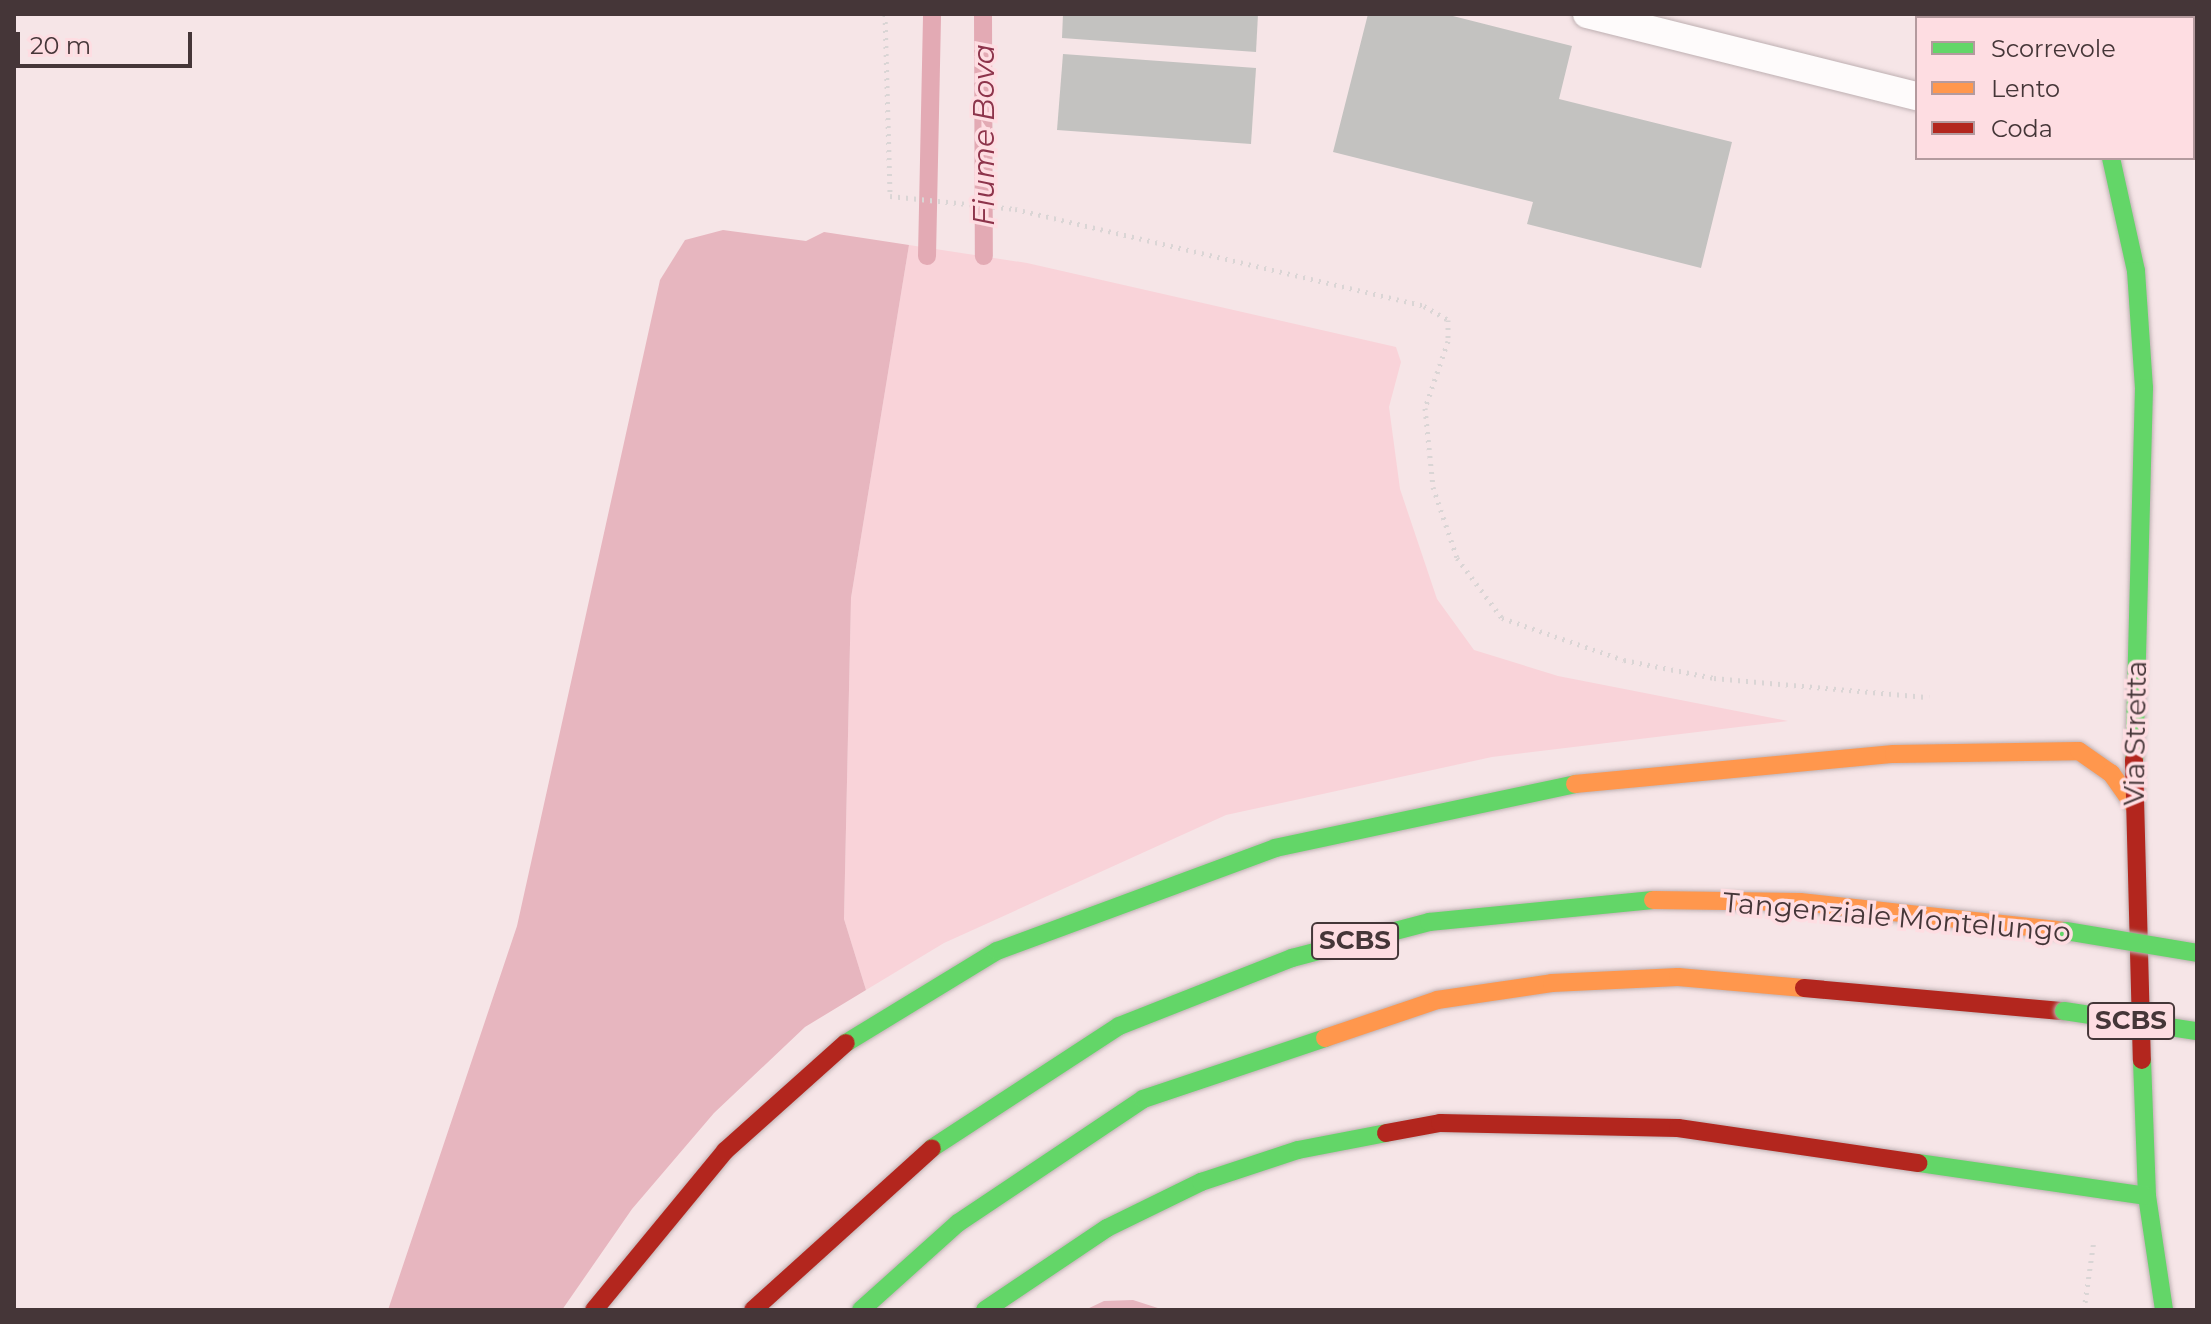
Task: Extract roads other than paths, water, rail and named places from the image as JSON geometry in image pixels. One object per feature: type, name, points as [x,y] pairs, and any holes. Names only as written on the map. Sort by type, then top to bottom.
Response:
[{"type":"main road","name":"Via Stretta","points":[[2111,160],[2136,271],[2144,388],[2133,805],[2147,1196],[2164,1310]]},
{"type":"main road","points":[[594,1310],[725,1151],[840,1046],[997,951],[1275,848],[1550,787],[1691,768],[1894,754],[2079,751],[2111,773],[2133,805]]},
{"type":"main road","name":"Tangenziale Montelungo","points":[[753,1310],[918,1158],[1006,1095],[1119,1026],[1292,958],[1429,922],[1671,898],[1800,902],[2066,931],[2197,953]]},
{"type":"main road","name":"SCBS","points":[[861,1310],[958,1223],[1143,1099],[1437,1000],[1552,983],[1678,977],[2064,1011],[2197,1031]]},
{"type":"main road","points":[[985,1310],[1107,1228],[1201,1182],[1298,1150],[1440,1123],[1678,1128],[2147,1196]]},
{"type":"lane","points":[[1587,14],[1915,96]]},
{"type":"waterway","points":[[927,256],[932,14]]},
{"type":"waterway","name":"Fiume Bova","points":[[983,14],[984,256]]}]
